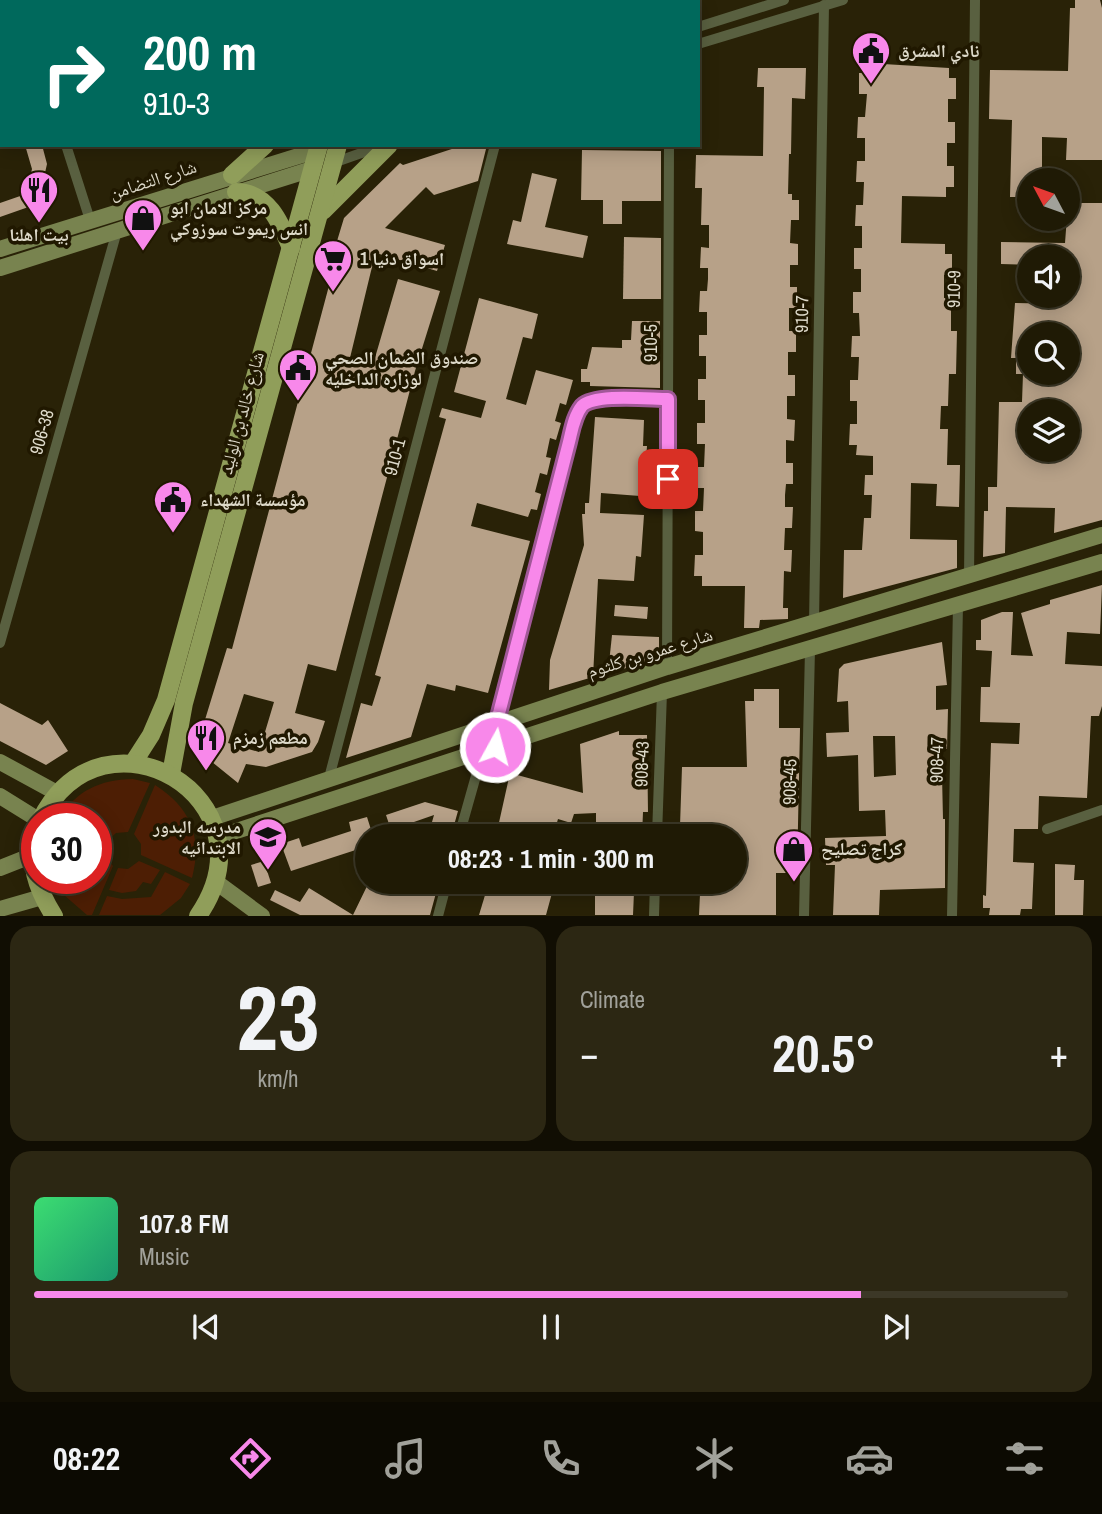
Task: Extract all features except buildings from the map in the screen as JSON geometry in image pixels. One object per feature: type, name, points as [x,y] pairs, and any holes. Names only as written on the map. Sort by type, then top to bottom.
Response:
[{"type":"main road","points":[[263,147],[234,184],[270,209],[291,248]]},
{"type":"main road","name":"شارع خالد بن الوليد","points":[[133,763],[151,735],[166,699],[318,147]]},
{"type":"main road","points":[[316,224],[334,197],[384,147]]},
{"type":"main road","name":"شارع خالد بن الوليد","points":[[171,774],[184,703],[336,154]]},
{"type":"main road","points":[[51,803],[79,775],[105,765],[133,763],[171,774],[195,792],[212,818],[218,837],[220,860],[216,883],[199,915]]},
{"type":"main road","points":[[41,894],[54,915]]},
{"type":"street","points":[[700,26],[785,0]]},
{"type":"street","points":[[700,43],[843,0]]},
{"type":"street","name":"910-9","points":[[969,578],[975,0]]},
{"type":"street","name":"910-7","points":[[814,623],[824,5]]},
{"type":"street","points":[[67,147],[90,220]]},
{"type":"street","name":"شارع التضامن","points":[[0,268],[117,230],[234,184],[318,147]]},
{"type":"street","points":[[336,154],[375,147]]},
{"type":"street","name":"910-1","points":[[329,778],[494,147]]},
{"type":"street","name":"910-5","points":[[667,667],[669,147]]},
{"type":"street","name":"شارع التضامن","points":[[0,249],[90,220],[234,184],[312,169]]},
{"type":"street","name":"906-38","points":[[0,643],[117,230]]},
{"type":"street","points":[[464,824],[497,721],[576,416],[583,405],[595,399],[668,399]]},
{"type":"street","name":"شارع عمرو بن كلثوم","points":[[212,818],[497,721],[667,667],[1102,536]]},
{"type":"street","points":[[218,837],[662,692],[1102,562]]},
{"type":"street","name":"908-47","points":[[952,915],[958,605]]},
{"type":"street","name":"908-45","points":[[804,915],[810,649]]},
{"type":"street","name":"908-43","points":[[657,824],[662,692]]},
{"type":"street","points":[[0,762],[58,793]]},
{"type":"street","points":[[0,796],[21,808]]},
{"type":"street","points":[[1046,829],[1102,810]]},
{"type":"street","points":[[0,868],[21,860]]},
{"type":"street","points":[[216,883],[262,915]]},
{"type":"street","points":[[438,915],[444,894]]},
{"type":"street","points":[[653,915],[654,894]]},
{"type":"street","points":[[0,909],[42,897]]},
{"type":"shaded area","points":[[133,779],[150,783],[128,832],[116,833],[112,836],[112,803],[71,803],[90,788]]},
{"type":"shaded area","points":[[155,785],[177,803],[191,824],[196,849],[192,878],[141,855],[141,844],[134,834]]},
{"type":"shaded area","points":[[139,861],[160,870],[151,884],[143,882],[136,891],[122,893],[112,891],[118,868],[128,869]]},
{"type":"shaded area","points":[[165,872],[190,884],[181,898],[160,915],[99,915],[107,896],[122,899],[151,897]]},
{"type":"shaded area","points":[[101,894],[92,915],[87,915],[64,895]]},
{"type":"place","name":"نادي المشرق","points":[[871,85]]},
{"type":"place","name":"بيت اهلنا","points":[[39,224]]},
{"type":"place","name":"مركز الامان ابو انس ريموت سوزوكي","points":[[143,252]]},
{"type":"place","name":"اسواق دنيا 1","points":[[333,293]]},
{"type":"place","name":"صندوق الضمان الصحي لوزاره الداخليه","points":[[298,402]]},
{"type":"place","name":"مؤسسة الشهداء","points":[[173,534]]},
{"type":"place","name":"مطعم زمزم","points":[[206,772]]},
{"type":"place","name":"مدرسه البدور الابتدائيه","points":[[268,871]]},
{"type":"place","name":"كراج تصليح","points":[[794,883]]},
{"type":"route","points":[[495,747],[497,721],[576,416],[583,405],[595,399],[668,399],[668,479]]}]
